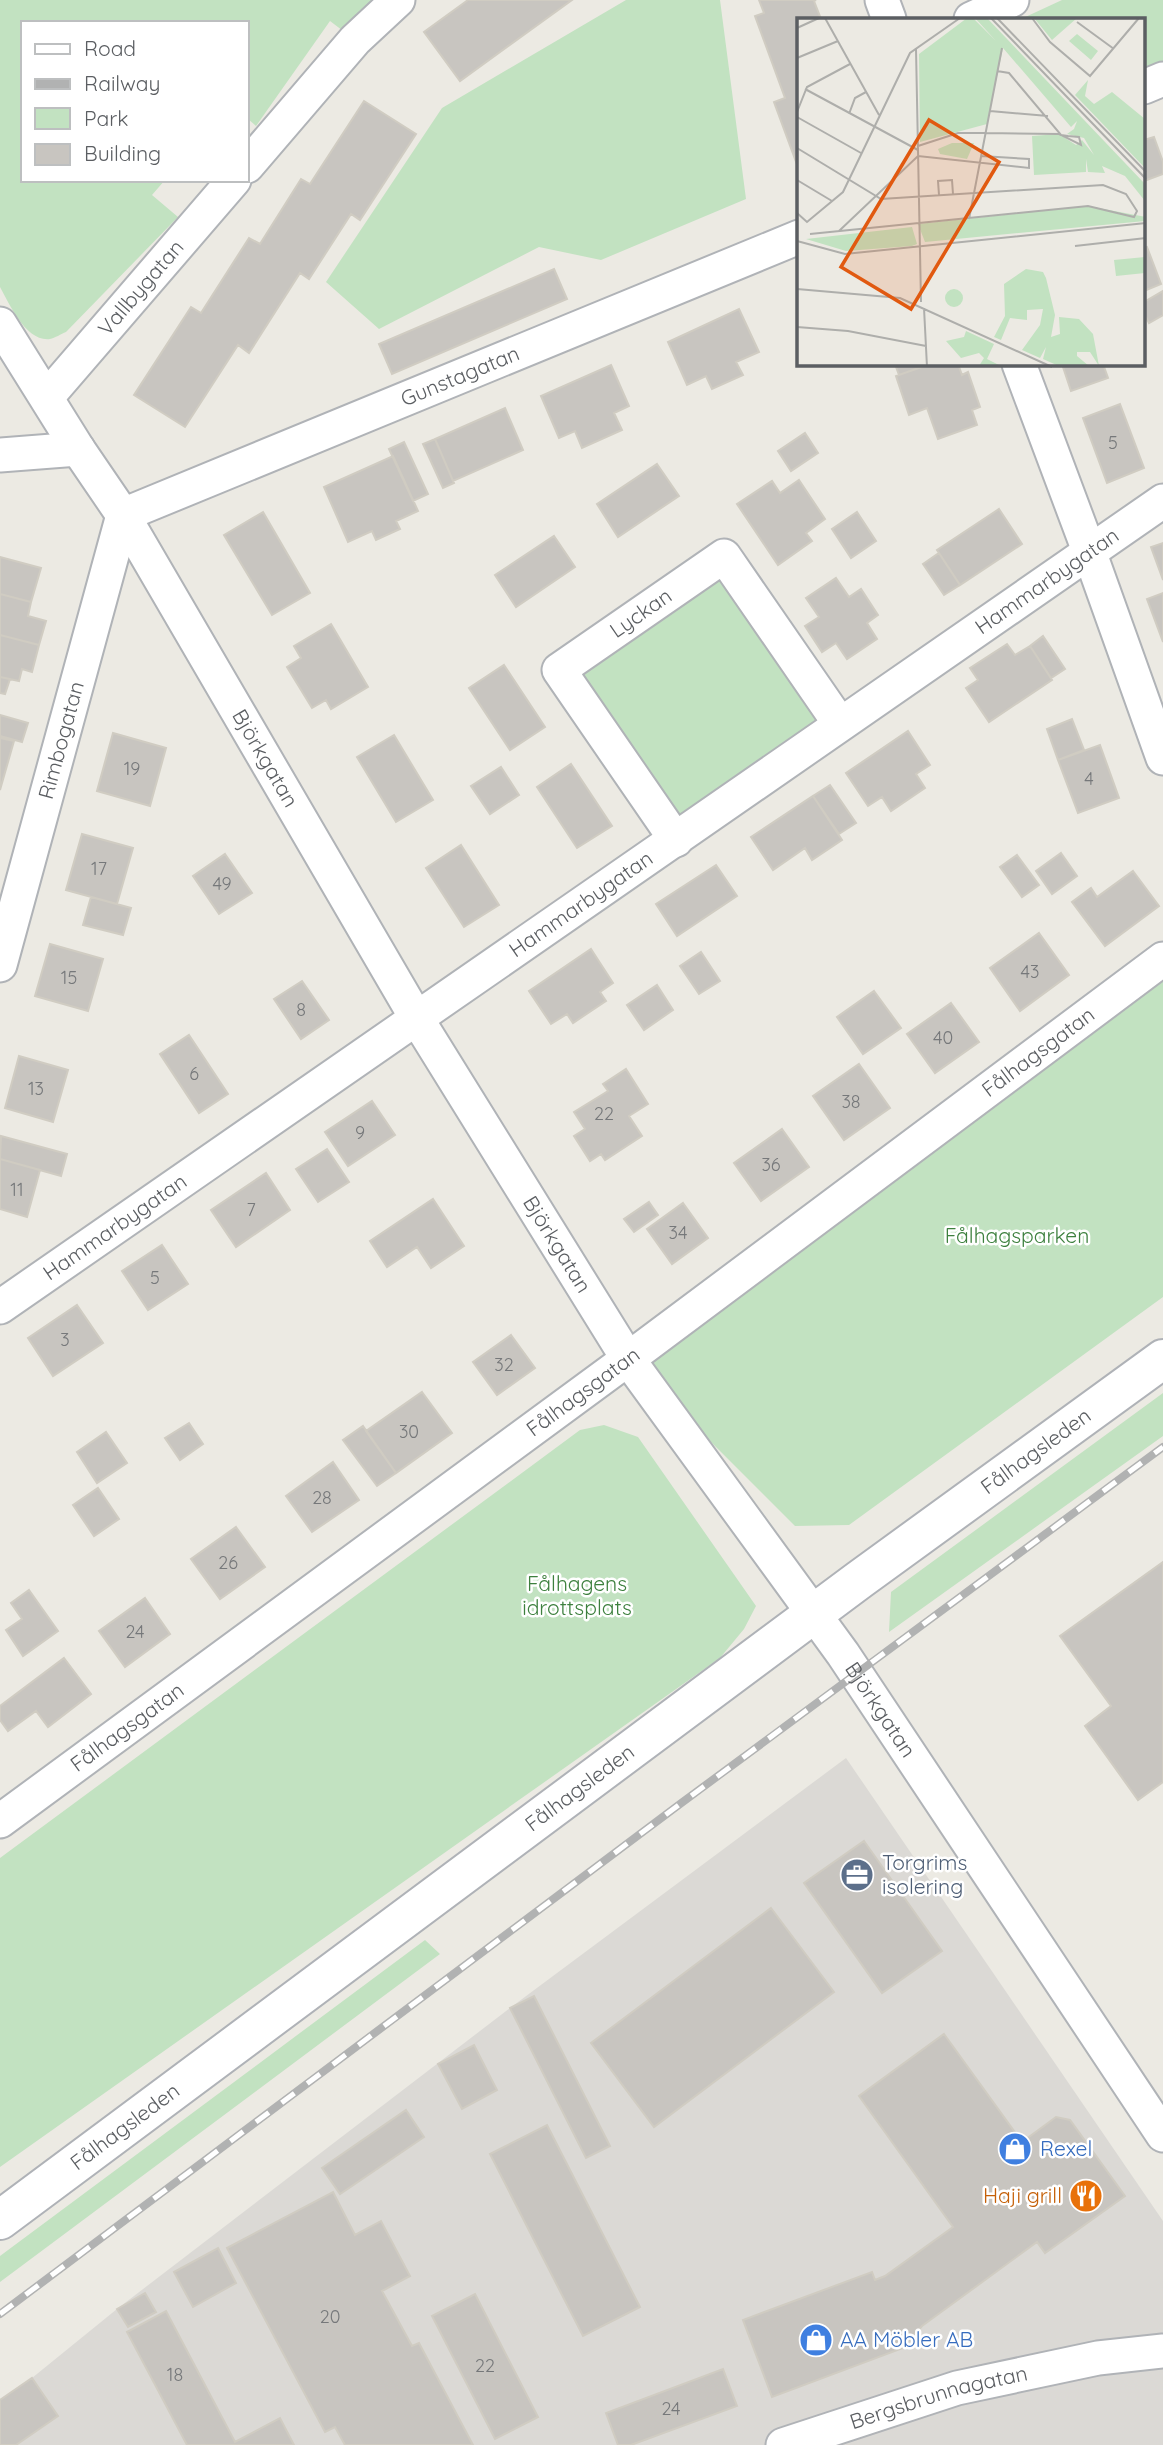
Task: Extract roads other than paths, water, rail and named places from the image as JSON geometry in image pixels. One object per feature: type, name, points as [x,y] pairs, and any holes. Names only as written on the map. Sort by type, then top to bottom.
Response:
[{"type":"main road","name":"Fålhagsleden","points":[[0,2220],[1163,1359]]},
{"type":"street","points":[[248,165],[355,40],[398,0]]},
{"type":"street","points":[[882,0],[889,18]]},
{"type":"street","points":[[973,18],[1012,0]]},
{"type":"street","points":[[1146,86],[1163,79]]},
{"type":"street","name":"Vallbygatan","points":[[47,397],[232,182]]},
{"type":"street","name":"Gunstagatan","points":[[123,515],[797,238]]},
{"type":"street","name":"Björkgatan","points":[[0,324],[123,515],[417,1019],[628,1359],[814,1615],[1163,2135]]},
{"type":"street","points":[[1020,366],[1163,758]]},
{"type":"street","points":[[0,455],[78,449]]},
{"type":"street","name":"Hammarbygatan","points":[[0,1307],[1163,501]]},
{"type":"street","name":"Rimbogatan","points":[[0,965],[123,515]]},
{"type":"street","name":"Lyckan","points":[[676,840],[559,670],[570,662],[724,556],[840,724]]},
{"type":"street","name":"Fålhagsgatan","points":[[0,1821],[628,1359],[1163,959]]},
{"type":"street","name":"Bergsbrunnagatan","points":[[1098,2358],[1163,2329]]},
{"type":"street","name":"Bergsbrunnagatan","points":[[783,2445],[957,2388],[1098,2358],[1163,2351]]},
{"type":"railway","points":[[0,2314],[680,1804],[1163,1447]]},
{"type":"place","name":"Torgrims isolering","points":[[857,1875]]},
{"type":"place","name":"Rexel","points":[[1015,2149]]},
{"type":"place","name":"Haji grill","points":[[1086,2196]]},
{"type":"place","name":"AA Möbler AB","points":[[816,2340]]},
{"type":"park label","name":"Fålhagsparken","points":[[1017,1236]]},
{"type":"park label","name":"Fålhagens idrottsplats","points":[[577,1596]]}]
